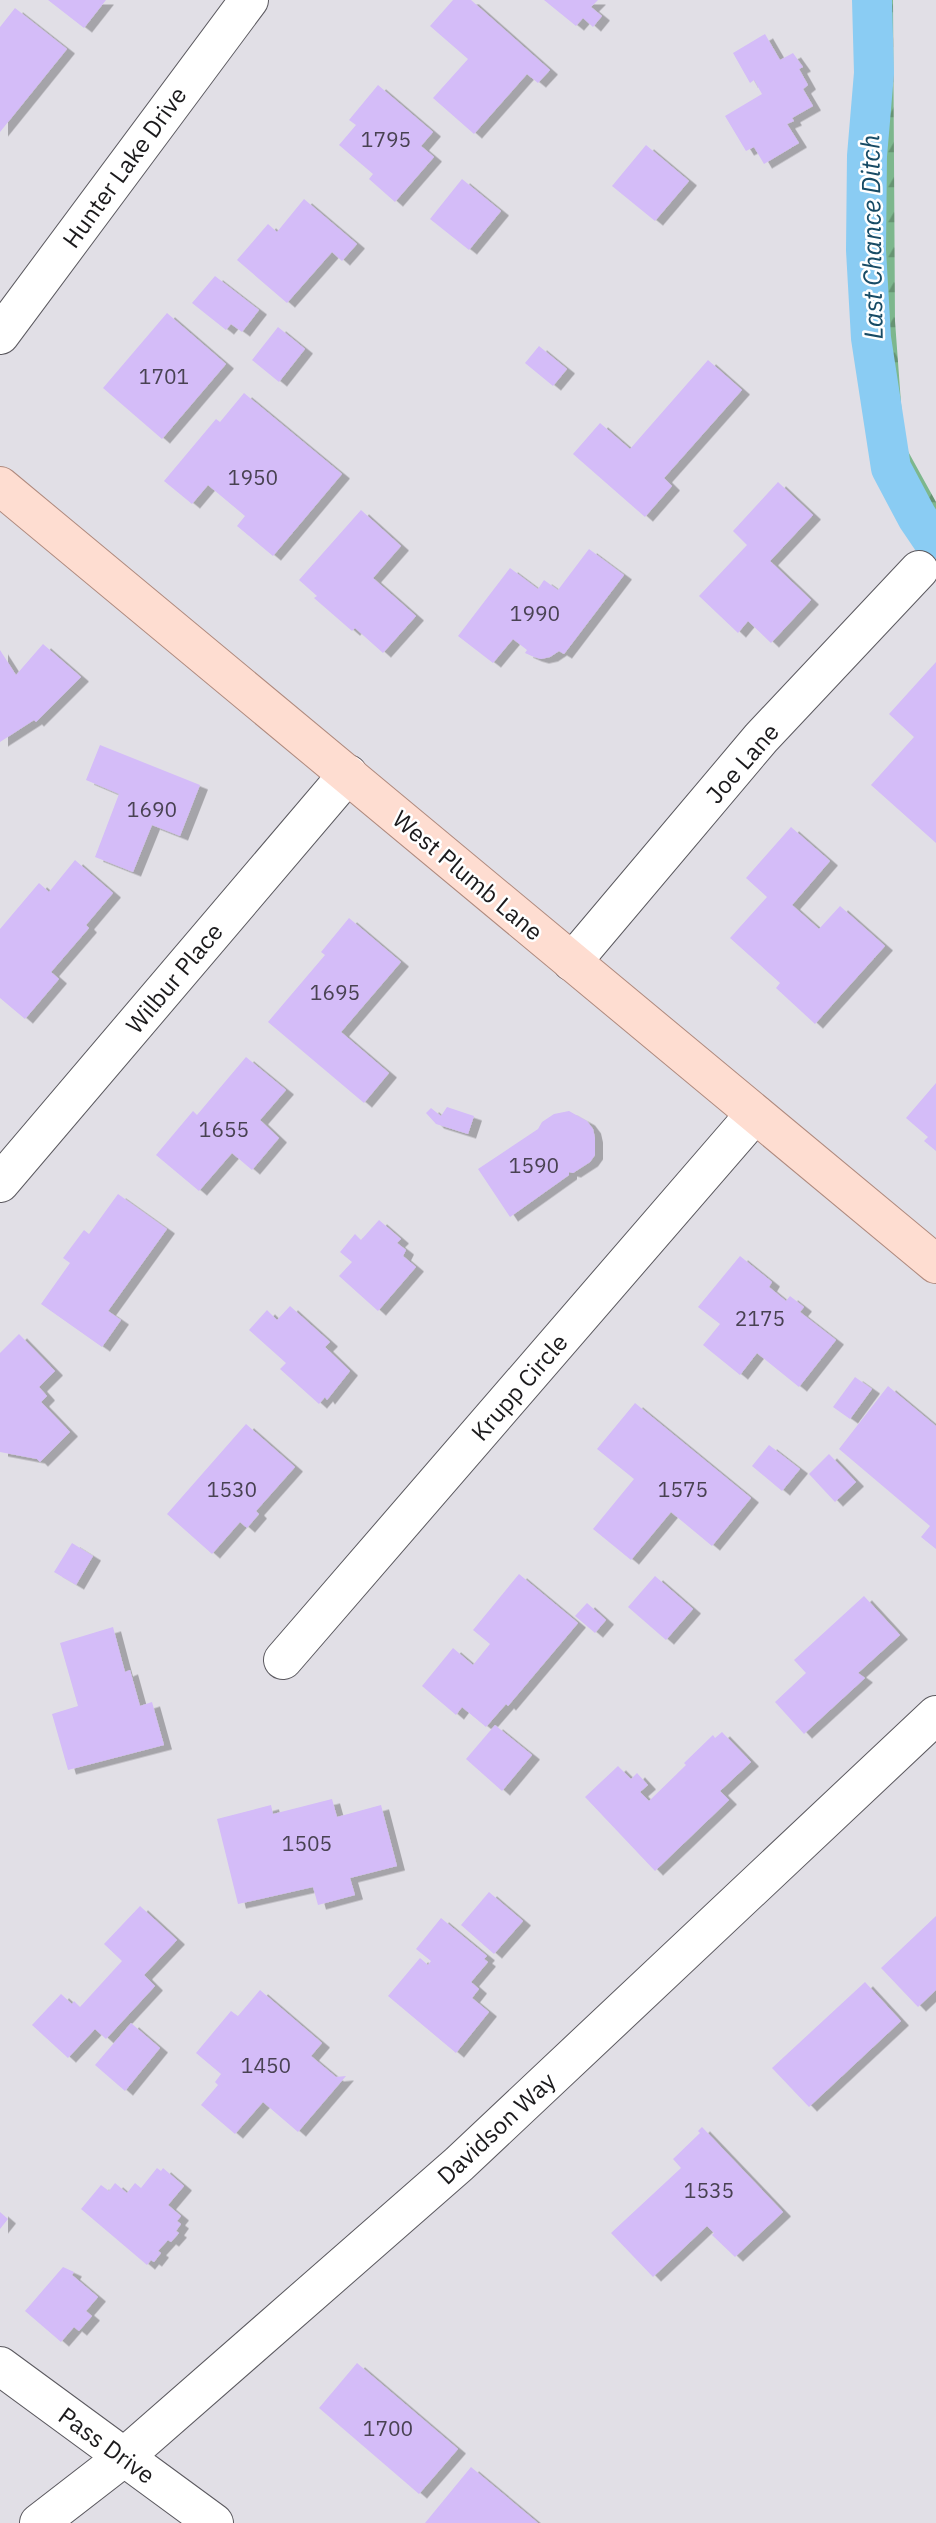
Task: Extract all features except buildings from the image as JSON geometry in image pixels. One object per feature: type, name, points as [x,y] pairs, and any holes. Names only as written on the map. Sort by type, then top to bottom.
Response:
[{"type":"main road","name":"West Plumb Lane","points":[[0,486],[936,1264]]},
{"type":"street","name":"Hunter Lake Drive","points":[[0,335],[227,26],[249,0]]},
{"type":"street","name":"Joe Lane","points":[[572,962],[761,738],[919,570]]},
{"type":"street","name":"Wilbur Place","points":[[0,1183],[348,774]]},
{"type":"street","name":"Krupp Circle","points":[[283,1660],[755,1114]]},
{"type":"street","name":"Davidson Way","points":[[39,2523],[123,2458],[459,2164],[936,1715]]},
{"type":"street","name":"Pass Drive","points":[[0,2366],[214,2523]]},
{"type":"green space","points":[[857,0],[893,0],[895,321],[904,444],[936,502],[936,565],[915,542],[870,440],[850,310]]},
{"type":"waterway","name":"Last Chance Ditch","points":[[872,0],[874,73],[867,156],[866,250],[871,338],[891,468],[917,517],[936,545]]}]
